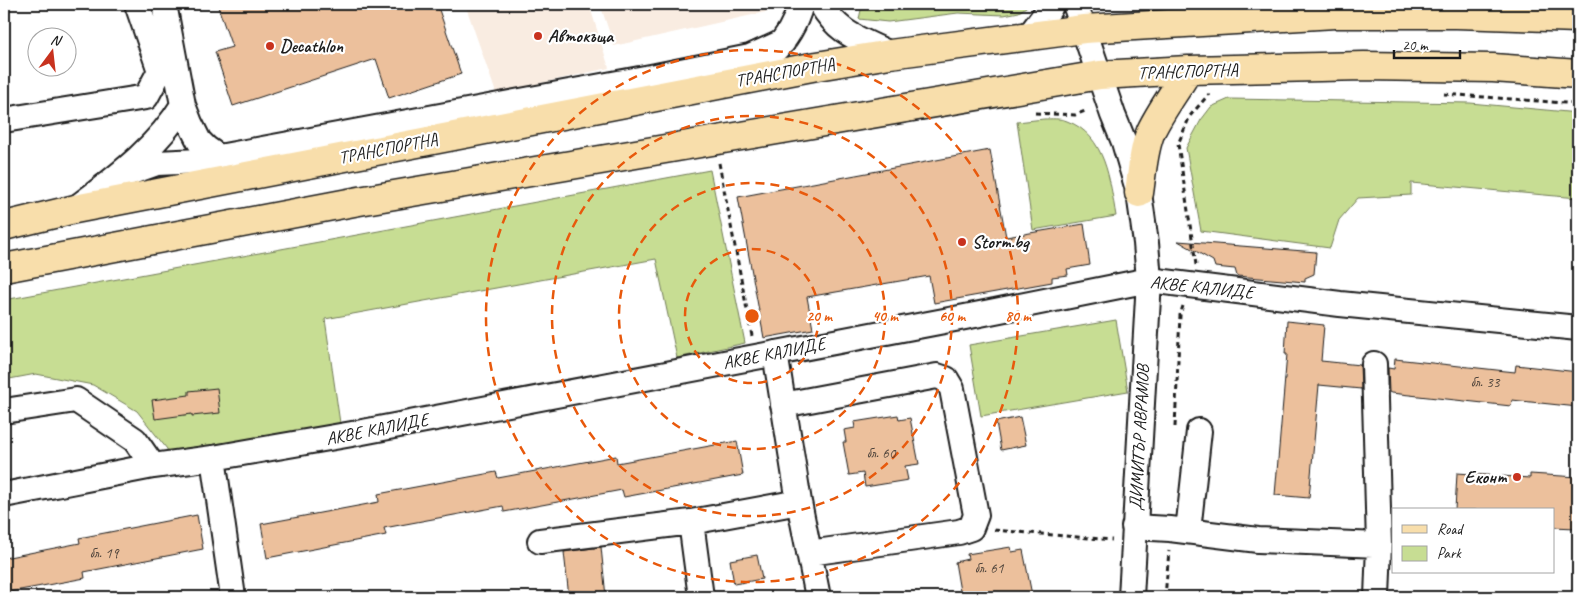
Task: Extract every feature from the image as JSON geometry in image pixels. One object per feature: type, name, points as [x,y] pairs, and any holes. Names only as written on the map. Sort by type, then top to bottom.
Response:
[{"type":"main road","name":"ТРАНСПОРТНА","points":[[4,226],[75,209],[746,79],[890,54],[1084,29],[1335,14],[1456,14],[1578,18]]},
{"type":"main road","name":"ТРАНСПОРТНА","points":[[4,268],[359,201],[1100,75],[1181,82],[1394,67],[1493,68],[1578,74]]},
{"type":"main road","points":[[1139,193],[1143,160],[1150,133],[1181,82]]},
{"type":"street","points":[[4,120],[146,97],[160,71],[137,4]]},
{"type":"street","points":[[164,4],[183,105],[199,141],[220,157]]},
{"type":"street","points":[[746,79],[783,42],[798,14],[801,4]]},
{"type":"street","points":[[821,4],[842,30],[890,54]]},
{"type":"street","points":[[1029,36],[1051,4]]},
{"type":"street","name":"ДИМИТЪР АВРАМОВ","points":[[1075,4],[1124,142],[1139,193],[1146,242],[1149,280],[1131,597]]},
{"type":"street","points":[[112,180],[144,166],[157,163],[220,157],[750,58],[783,42]]},
{"type":"street","points":[[656,76],[689,90]]},
{"type":"street","points":[[75,209],[112,180],[154,142],[174,120],[183,105]]},
{"type":"street","name":"АКВЕ КАЛИДЕ","points":[[4,495],[153,466],[213,458],[352,434],[1149,280],[1340,304],[1578,328]]},
{"type":"street","points":[[765,355],[783,405],[799,502],[818,597]]},
{"type":"street","points":[[1374,364],[1379,545],[1377,597]]},
{"type":"street","points":[[783,405],[936,376],[946,379],[952,389],[976,515],[971,528],[960,532],[809,553]]},
{"type":"street","points":[[4,411],[76,400],[136,440],[153,466]]},
{"type":"street","points":[[1179,530],[1199,431]]},
{"type":"street","points":[[213,458],[234,597]]},
{"type":"street","points":[[540,541],[691,522],[799,502]]},
{"type":"street","points":[[691,522],[701,597]]},
{"type":"street","points":[[1134,535],[1179,530],[1258,540],[1379,545]]},
{"type":"path","points":[[1175,431],[1180,315],[1196,264],[1178,144],[1190,116],[1210,92],[1181,82]]},
{"type":"path","points":[[1440,94],[1578,104]]},
{"type":"path","points":[[1034,113],[1075,115],[1109,104]]},
{"type":"path","points":[[719,163],[765,355]]},
{"type":"path","points":[[971,528],[1134,535]]},
{"type":"path","points":[[1165,597],[1179,530]]},
{"type":"shaded area","name":"Автокъща","points":[[465,4],[589,4],[609,68],[496,93]]},
{"type":"shaded area","points":[[600,4],[780,4],[779,9],[614,46]]},
{"type":"green space","points":[[880,4],[1030,4],[1019,12],[1004,15],[958,13],[888,22],[859,19],[861,10]]},
{"type":"green space","points":[[1229,99],[1470,103],[1578,113],[1578,198],[1411,183],[1411,195],[1358,198],[1339,220],[1330,248],[1201,231],[1186,148],[1201,120],[1211,107]]},
{"type":"green space","points":[[1044,119],[1067,121],[1080,128],[1090,137],[1104,161],[1116,216],[1033,230],[1017,122]]},
{"type":"green space","points":[[710,170],[745,343],[677,358],[656,259],[325,319],[342,437],[170,470],[167,449],[137,411],[93,385],[36,374],[4,380],[4,300]]},
{"type":"green space","points":[[1116,320],[1128,391],[981,416],[969,345]]},
{"type":"building","points":[[217,4],[437,4],[461,74],[389,98],[376,59],[233,106],[215,52],[232,47]]},
{"type":"building","points":[[990,150],[1006,237],[1084,224],[1090,265],[1067,269],[1068,275],[1052,277],[1052,282],[934,303],[929,276],[807,297],[813,329],[764,338],[738,197]]},
{"type":"building","points":[[1178,241],[1316,252],[1314,274],[1305,278],[1305,282],[1237,276],[1235,269],[1215,267],[1213,261]]},
{"type":"building","points":[[1287,321],[1324,325],[1321,361],[1360,365],[1361,389],[1319,385],[1309,498],[1275,495],[1287,354],[1285,354]]},
{"type":"building","points":[[1395,359],[1515,372],[1516,365],[1578,372],[1578,407],[1512,400],[1511,406],[1391,393],[1389,392],[1388,368],[1394,369]]},
{"type":"building","points":[[217,388],[220,413],[192,416],[192,414],[155,419],[152,400],[189,395],[189,391]]},
{"type":"building","points":[[898,415],[899,420],[910,418],[919,464],[905,466],[908,480],[865,487],[863,473],[849,475],[843,442],[846,442],[844,430],[855,428],[854,422]]},
{"type":"building","points":[[1020,417],[1026,445],[1001,450],[996,422]]},
{"type":"building","points":[[737,441],[743,475],[624,497],[622,490],[504,512],[503,506],[384,528],[386,535],[267,558],[261,524],[379,502],[378,494],[496,472],[498,478],[616,456],[617,463]]},
{"type":"building","points":[[1457,473],[1530,478],[1530,474],[1578,477],[1578,522],[1576,522],[1576,528],[1554,527],[1554,508],[1455,508]]},
{"type":"building","points":[[197,515],[203,549],[84,572],[85,578],[4,593],[4,558],[80,543],[79,538]]},
{"type":"building","points":[[601,547],[606,597],[569,597],[564,552]]},
{"type":"building","points":[[1011,547],[1012,552],[1023,550],[1032,595],[1021,597],[961,597],[955,562],[968,559],[967,554]]},
{"type":"building","points":[[757,555],[762,579],[734,584],[730,560]]},
{"type":"place","name":"Автокъща","points":[[538,36]]},
{"type":"place","name":"Decathlon","points":[[270,46]]},
{"type":"place","name":"Storm.bg","points":[[962,242]]},
{"type":"place","name":"Еконт","points":[[1517,477]]}]
